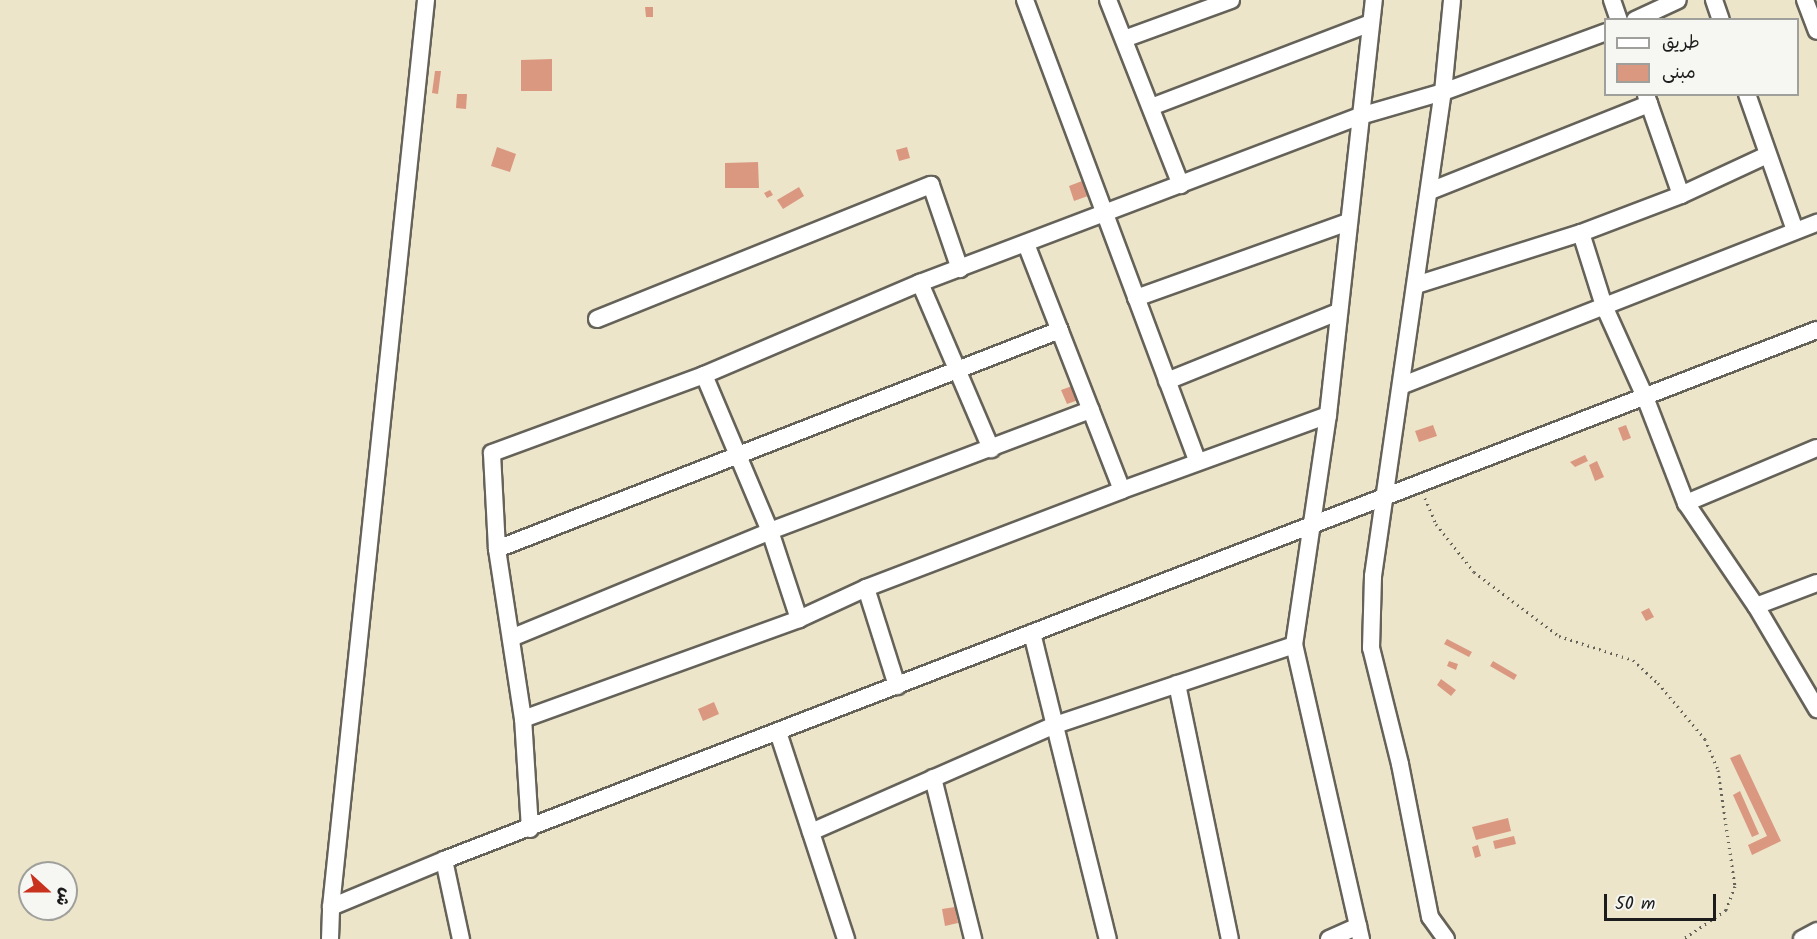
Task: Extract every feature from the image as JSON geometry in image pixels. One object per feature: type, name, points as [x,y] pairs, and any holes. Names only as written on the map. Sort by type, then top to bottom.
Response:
[{"type":"street","points":[[330,939],[331,907],[426,0]]},
{"type":"street","points":[[1025,0],[1197,461]]},
{"type":"street","points":[[1108,0],[1181,185]]},
{"type":"street","points":[[1124,39],[1230,0]]},
{"type":"street","points":[[1329,939],[1359,932],[1294,645],[1328,415],[1374,0]]},
{"type":"street","points":[[1446,939],[1430,917],[1400,764],[1371,648],[1373,576],[1383,496],[1403,385],[1430,191],[1452,0]]},
{"type":"street","points":[[1612,0],[1618,18]]},
{"type":"street","points":[[1639,18],[1678,0]]},
{"type":"street","points":[[1714,0],[1720,18]]},
{"type":"street","points":[[1805,0],[1817,31]]},
{"type":"street","points":[[1151,107],[1371,23]]},
{"type":"street","points":[[530,829],[523,719],[497,549],[492,453],[704,375],[920,283],[1360,116],[1443,92],[1604,32]]},
{"type":"street","points":[[1748,96],[1795,230]]},
{"type":"street","points":[[1430,191],[1647,99],[1681,195]]},
{"type":"street","points":[[1416,285],[1581,233],[1681,195],[1767,155]]},
{"type":"street","points":[[597,319],[931,185],[960,268]]},
{"type":"street","points":[[1136,298],[1348,222]]},
{"type":"street","points":[[1403,385],[1817,223]]},
{"type":"street","points":[[1581,233],[1604,306],[1645,397],[1686,503],[1756,606],[1816,706]]},
{"type":"street","points":[[1026,244],[1122,490]]},
{"type":"street","points":[[920,283],[959,369],[991,449]]},
{"type":"street","points":[[1167,381],[1338,312]]},
{"type":"street","points":[[497,549],[1060,330]]},
{"type":"street","points":[[331,907],[444,860],[530,829],[1383,496],[1817,330]]},
{"type":"street","points":[[704,375],[770,531],[798,619]]},
{"type":"street","points":[[511,638],[770,531],[1091,410]]},
{"type":"street","points":[[523,719],[798,619],[866,588],[1197,461],[1328,415]]},
{"type":"street","points":[[1686,503],[1817,448]]},
{"type":"street","points":[[1756,606],[1817,583]]},
{"type":"street","points":[[866,588],[897,686]]},
{"type":"street","points":[[1032,633],[1052,726],[1108,939]]},
{"type":"street","points":[[811,832],[1052,726],[1294,645]]},
{"type":"street","points":[[1177,684],[1230,939]]},
{"type":"street","points":[[778,732],[846,939]]},
{"type":"street","points":[[933,778],[973,939]]},
{"type":"street","points":[[444,860],[461,939]]},
{"type":"street","points":[[1802,939],[1817,930]]},
{"type":"path","points":[[1418,483],[1436,524],[1474,572],[1559,636],[1634,660],[1672,698],[1710,748],[1718,770],[1735,886],[1726,910],[1683,939]]},
{"type":"building","points":[[645,7],[653,7],[653,17],[646,17]]},
{"type":"building","points":[[552,59],[552,91],[521,91],[521,60]]},
{"type":"building","points":[[435,71],[441,71],[438,94],[432,93]]},
{"type":"building","points":[[457,94],[467,94],[466,109],[456,108]]},
{"type":"building","points":[[497,147],[516,154],[510,172],[491,166]]},
{"type":"building","points":[[907,147],[910,158],[899,161],[896,150]]},
{"type":"building","points":[[758,162],[759,188],[725,188],[725,163]]},
{"type":"building","points":[[1082,181],[1088,196],[1074,201],[1069,186]]},
{"type":"building","points":[[799,187],[804,196],[783,209],[777,200]]},
{"type":"building","points":[[770,190],[773,195],[767,198],[764,193]]},
{"type":"building","points":[[1075,385],[1081,399],[1067,404],[1061,390]]},
{"type":"building","points":[[1433,425],[1437,436],[1419,442],[1415,431]]},
{"type":"building","points":[[1626,425],[1631,438],[1623,441],[1618,428]]},
{"type":"building","points":[[1585,455],[1588,461],[1575,467],[1570,462]]},
{"type":"building","points":[[1597,461],[1604,477],[1595,481],[1589,465]]},
{"type":"building","points":[[1649,608],[1654,617],[1646,621],[1641,612]]},
{"type":"building","points":[[1447,639],[1472,652],[1469,657],[1444,644]]},
{"type":"building","points":[[1449,661],[1458,664],[1456,670],[1447,666]]},
{"type":"building","points":[[1493,661],[1517,675],[1514,680],[1490,666]]},
{"type":"building","points":[[1441,679],[1456,690],[1451,696],[1437,685]]},
{"type":"building","points":[[714,702],[719,714],[703,721],[698,709]]},
{"type":"building","points":[[1740,754],[1781,841],[1752,855],[1748,845],[1767,836],[1730,758]]},
{"type":"building","points":[[1740,791],[1759,834],[1752,837],[1733,795]]},
{"type":"building","points":[[1508,818],[1511,831],[1476,840],[1472,827]]},
{"type":"building","points":[[1514,836],[1516,844],[1495,849],[1493,841]]},
{"type":"building","points":[[1478,845],[1481,856],[1475,858],[1472,847]]},
{"type":"building","points":[[955,907],[958,923],[945,926],[942,909]]}]
